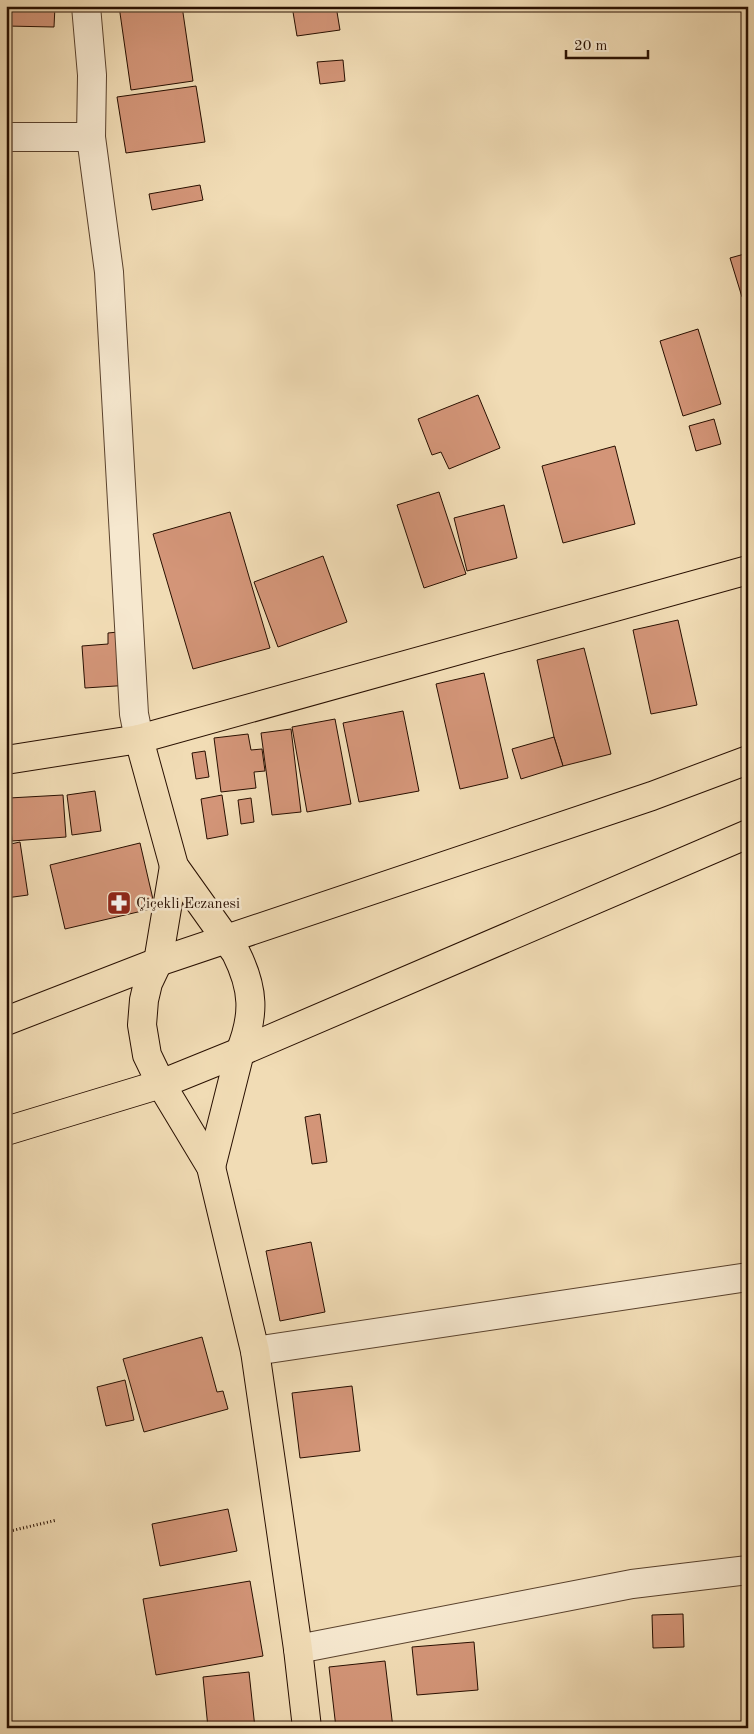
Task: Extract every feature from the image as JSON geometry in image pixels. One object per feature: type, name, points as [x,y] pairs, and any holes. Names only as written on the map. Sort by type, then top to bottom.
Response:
[{"type":"main road","points":[[6,760],[139,739],[748,570]]},
{"type":"main road","points":[[139,739],[174,866],[236,953],[244,969],[249,986],[251,1003],[247,1036],[240,1052],[211,1167]]},
{"type":"main road","points":[[6,1022],[158,962],[652,796],[748,760]]},
{"type":"main road","points":[[6,1131],[161,1084],[240,1052],[748,834]]},
{"type":"main road","points":[[174,866],[158,962],[148,983],[144,1000],[142,1025],[147,1055],[161,1084],[211,1167],[256,1351],[298,1649],[306,1728]]},
{"type":"street","points":[[86,6],[92,74],[91,137],[109,272],[134,714],[139,739]]},
{"type":"street","points":[[6,137],[91,137]]},
{"type":"street","points":[[256,1351],[748,1277]]},
{"type":"street","points":[[298,1649],[632,1584],[748,1570]]},
{"type":"path","points":[[6,1532],[58,1520]]},
{"type":"building","points":[[6,6],[55,6],[54,27],[6,26]]},
{"type":"building","points":[[119,6],[182,6],[193,81],[131,90]]},
{"type":"building","points":[[292,6],[336,6],[340,30],[297,36]]},
{"type":"building","points":[[343,60],[345,81],[320,84],[317,62]]},
{"type":"building","points":[[196,86],[205,142],[126,153],[117,97]]},
{"type":"building","points":[[200,185],[203,200],[152,210],[149,194]]},
{"type":"building","points":[[748,253],[748,296],[742,297],[730,258]]},
{"type":"building","points":[[698,329],[721,404],[683,416],[660,341]]},
{"type":"building","points":[[478,395],[500,448],[449,469],[441,452],[432,455],[418,419]]},
{"type":"building","points":[[714,419],[721,444],[696,451],[689,426]]},
{"type":"building","points":[[615,446],[635,524],[563,543],[542,466]]},
{"type":"building","points":[[439,492],[466,574],[424,588],[397,505]]},
{"type":"building","points":[[504,505],[517,558],[467,571],[454,518]]},
{"type":"building","points":[[230,512],[270,648],[193,669],[153,534]]},
{"type":"building","points":[[323,556],[347,622],[278,647],[254,582]]},
{"type":"building","points":[[678,620],[697,705],[651,714],[633,630]]},
{"type":"building","points":[[128,631],[131,685],[85,688],[82,646],[108,644],[108,633]]},
{"type":"building","points":[[584,648],[611,754],[563,766],[554,737],[537,660]]},
{"type":"building","points":[[484,673],[508,778],[460,789],[436,684]]},
{"type":"building","points":[[403,711],[419,791],[359,802],[343,723]]},
{"type":"building","points":[[335,719],[351,804],[307,812],[292,727]]},
{"type":"building","points":[[291,729],[301,812],[272,815],[261,733]]},
{"type":"building","points":[[248,734],[251,750],[262,749],[265,771],[254,772],[256,788],[221,792],[214,738]]},
{"type":"building","points":[[554,737],[563,766],[521,779],[512,749]]},
{"type":"building","points":[[205,751],[209,777],[196,779],[192,753]]},
{"type":"building","points":[[95,791],[101,831],[72,835],[67,795]]},
{"type":"building","points":[[63,795],[66,837],[12,841],[9,798]]},
{"type":"building","points":[[222,795],[228,835],[207,839],[201,799]]},
{"type":"building","points":[[251,798],[254,822],[241,824],[238,800]]},
{"type":"building","points":[[20,842],[28,895],[6,898],[6,845]]},
{"type":"building","points":[[140,843],[155,908],[65,929],[50,865]]},
{"type":"building","points":[[320,1114],[327,1162],[312,1164],[305,1117]]},
{"type":"building","points":[[311,1242],[325,1312],[280,1321],[266,1251]]},
{"type":"building","points":[[202,1337],[217,1392],[223,1391],[228,1409],[144,1432],[123,1359]]},
{"type":"building","points":[[125,1380],[134,1420],[106,1426],[97,1387]]},
{"type":"building","points":[[352,1386],[360,1451],[300,1458],[292,1393]]},
{"type":"building","points":[[228,1509],[237,1551],[160,1566],[152,1524]]},
{"type":"building","points":[[250,1581],[263,1656],[156,1675],[143,1599]]},
{"type":"building","points":[[683,1614],[684,1647],[653,1648],[652,1615]]},
{"type":"building","points":[[474,1642],[478,1690],[417,1695],[412,1647]]},
{"type":"building","points":[[385,1661],[393,1728],[336,1728],[329,1667]]},
{"type":"building","points":[[249,1672],[255,1728],[208,1728],[203,1677]]},
{"type":"place","name":"Çiçekli Eczanesi","points":[[119,903]]}]
